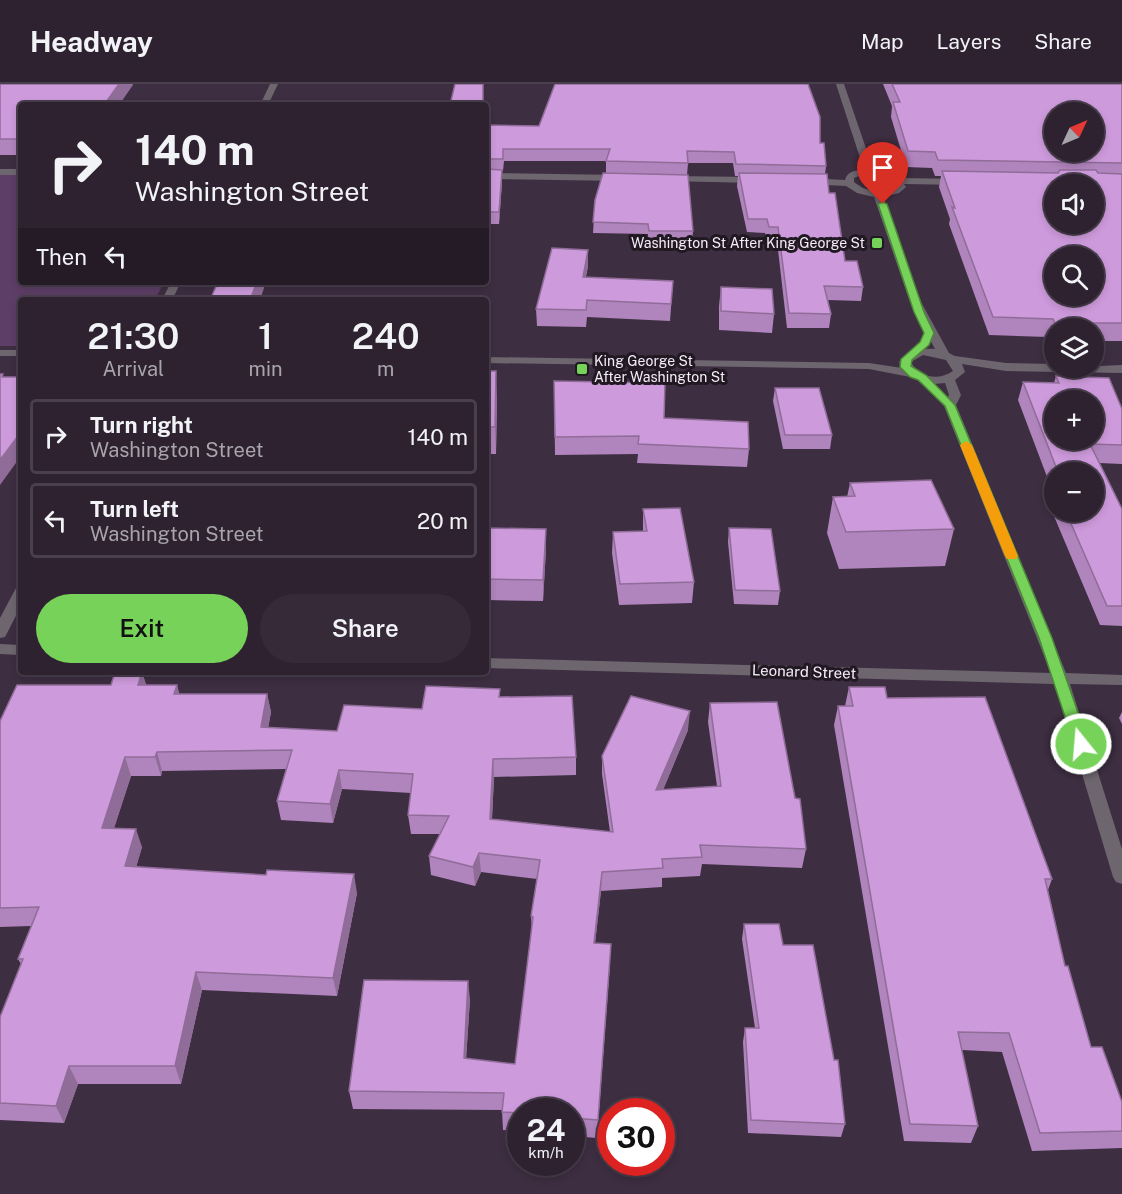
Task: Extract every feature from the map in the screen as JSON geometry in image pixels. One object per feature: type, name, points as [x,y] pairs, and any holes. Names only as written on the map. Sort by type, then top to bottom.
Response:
[{"type":"street","points":[[265,102],[274,84]]},
{"type":"street","points":[[840,84],[869,172]]},
{"type":"street","points":[[0,172],[18,172]]},
{"type":"street","points":[[849,183],[853,175],[869,172],[888,174],[900,181],[976,182]]},
{"type":"street","points":[[489,177],[627,178]]},
{"type":"street","points":[[662,179],[768,180]]},
{"type":"street","points":[[792,180],[849,183],[862,191],[877,194],[899,189],[900,181]]},
{"type":"street","points":[[877,194],[883,204],[919,312],[929,333],[959,368],[952,377],[955,394],[950,405]]},
{"type":"street","points":[[929,333],[925,343],[911,356],[906,367],[950,405],[1061,680],[1122,877]]},
{"type":"street","points":[[869,366],[930,352],[949,358],[1006,367],[1122,369]]},
{"type":"street","points":[[0,353],[18,353]]},
{"type":"street","points":[[489,360],[869,366],[918,376],[952,377],[1006,367]]},
{"type":"street","points":[[0,633],[18,597]]},
{"type":"street","points":[[0,650],[18,650]]},
{"type":"street","name":"Leonard Street","points":[[489,663],[1122,680]]},
{"type":"shaded area","points":[[0,174],[18,174],[18,285],[162,285],[156,297],[18,297],[18,346],[0,346]]},
{"type":"building","points":[[0,84],[119,84],[106,102],[18,102],[18,139],[0,139]]},
{"type":"building","points":[[455,84],[483,84],[483,102],[451,102]]},
{"type":"building","points":[[555,84],[808,84],[820,117],[820,143],[824,143],[826,166],[736,164],[734,152],[687,151],[688,163],[606,161],[610,149],[503,149],[503,159],[489,159],[489,125],[539,126]]},
{"type":"building","points":[[892,84],[1122,84],[1122,163],[1061,162],[1104,162],[1104,102],[1044,102],[1044,162],[938,160],[935,152],[908,151],[893,102],[900,102]]},
{"type":"building","points":[[489,169],[502,170],[499,212],[489,212]]},
{"type":"building","points":[[1060,170],[1096,170],[1098,173],[1122,174],[1122,323],[1104,323],[1104,318],[993,317],[952,207],[955,208],[942,171],[1058,173]]},
{"type":"building","points":[[603,173],[688,175],[693,231],[649,231],[648,224],[593,222],[595,200]]},
{"type":"building","points":[[739,173],[827,174],[829,193],[835,193],[845,261],[857,261],[863,287],[824,286],[831,314],[789,313],[778,227],[769,227],[767,219],[748,219]]},
{"type":"building","points":[[552,248],[588,250],[583,277],[673,281],[671,304],[587,300],[586,310],[536,309]]},
{"type":"building","points":[[217,285],[256,285],[251,297],[211,297]]},
{"type":"building","points":[[721,287],[772,289],[774,314],[721,311]]},
{"type":"building","points":[[489,371],[496,371],[495,427],[489,427]]},
{"type":"building","points":[[0,374],[3,374],[2,377],[18,377],[18,436],[0,460]]},
{"type":"building","points":[[1057,378],[1109,378],[1122,409],[1122,445],[1104,444],[1104,390],[1044,390],[1044,436],[1023,382],[1059,383]]},
{"type":"building","points":[[554,381],[665,383],[664,418],[748,422],[749,449],[638,444],[639,436],[555,437]]},
{"type":"building","points":[[775,388],[819,388],[832,435],[785,435]]},
{"type":"building","points":[[1049,450],[1093,450],[1099,462],[1054,462]]},
{"type":"building","points":[[1104,472],[1122,509],[1122,606],[1107,606],[1070,522],[1104,522]]},
{"type":"building","points":[[931,480],[954,529],[846,532],[833,497],[855,496],[850,483]]},
{"type":"building","points":[[680,508],[694,582],[620,584],[613,532],[647,531],[643,509]]},
{"type":"building","points":[[489,528],[546,529],[543,580],[489,579]]},
{"type":"building","points":[[729,528],[771,529],[780,591],[735,590]]},
{"type":"building","points":[[114,675],[141,675],[138,685],[177,685],[174,694],[267,694],[261,727],[337,731],[344,705],[422,709],[426,686],[500,689],[499,697],[572,696],[576,757],[493,759],[490,819],[613,832],[602,756],[631,696],[690,711],[656,790],[721,786],[710,703],[777,702],[795,798],[800,799],[806,849],[700,845],[702,857],[662,859],[663,868],[602,872],[594,943],[611,944],[597,1120],[585,1119],[585,1098],[507,1098],[507,1112],[502,1112],[504,1093],[349,1091],[364,980],[468,981],[464,1058],[515,1064],[533,917],[531,916],[540,860],[479,853],[473,867],[429,856],[449,816],[408,815],[413,774],[339,770],[330,804],[277,801],[292,750],[157,752],[155,757],[125,757],[102,828],[136,829],[125,866],[266,875],[267,870],[354,874],[333,978],[196,972],[175,1066],[69,1066],[56,1106],[0,1103],[0,1017],[23,959],[18,959],[39,907],[0,908],[0,721],[17,685],[111,685]]},
{"type":"building","points":[[849,687],[885,687],[887,698],[985,697],[1052,879],[1045,879],[1065,966],[1068,966],[1091,1047],[1102,1047],[1122,1102],[1122,1131],[1040,1133],[1009,1033],[958,1032],[978,1126],[910,1124],[838,706],[853,706]]},
{"type":"building","points":[[744,924],[779,924],[783,945],[813,945],[834,1060],[838,1060],[845,1124],[751,1120],[745,1028],[759,1028]]},
{"type":"slow traffic","points":[[966,445],[1012,556]]},
{"type":"place","name":"Washington St After King George St","points":[[877,243]]},
{"type":"place","name":"King George St After Washington St","points":[[582,369]]},
{"type":"route","points":[[883,204],[919,312],[929,333],[925,343],[915,354],[906,359],[906,367],[922,378],[950,405],[1046,638],[1081,744]]}]
